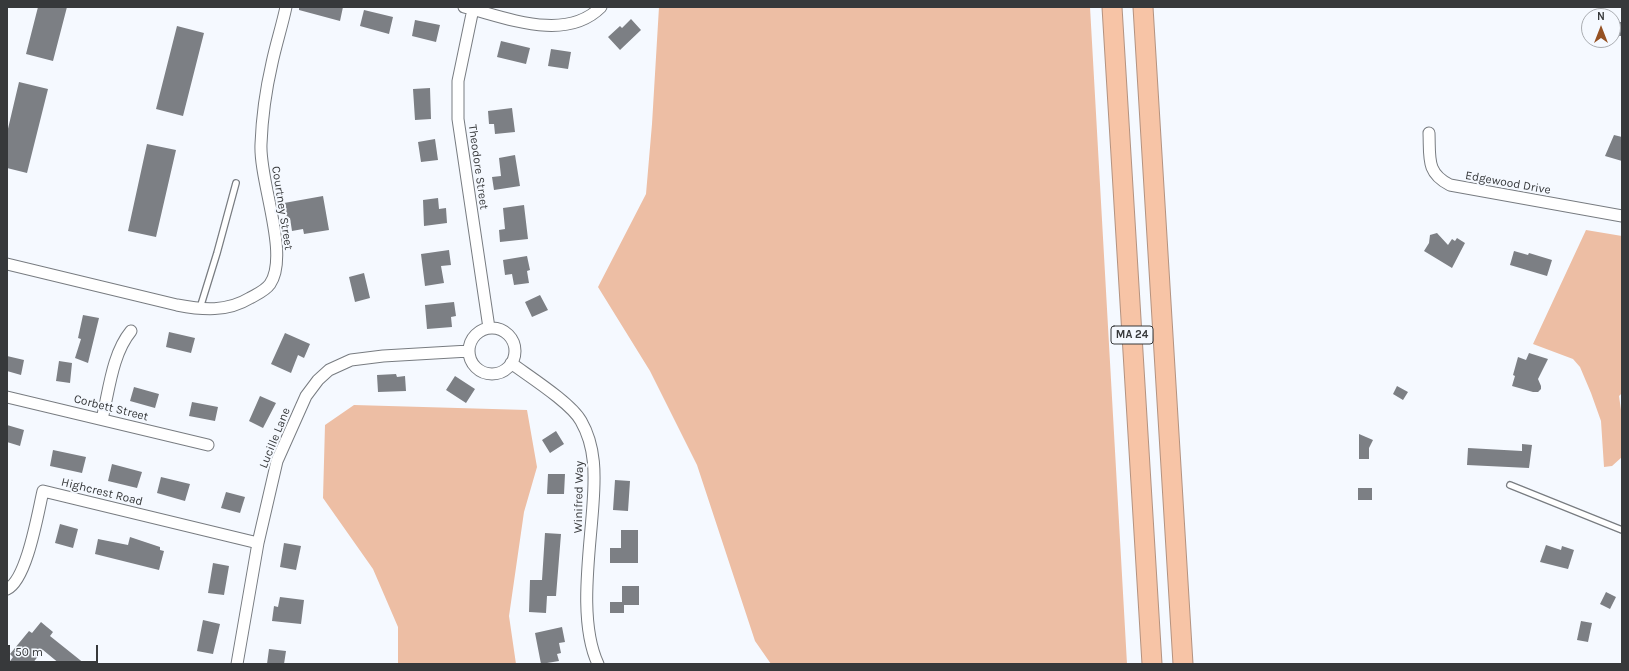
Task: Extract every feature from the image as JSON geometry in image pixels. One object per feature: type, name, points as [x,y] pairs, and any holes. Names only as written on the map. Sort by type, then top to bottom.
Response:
[{"type":"highway","name":"MA 24","points":[[1112,7],[1152,664]]},
{"type":"highway","name":"MA 24","points":[[1143,7],[1183,664]]},
{"type":"street","name":"Courtney Street","points":[[7,264],[200,309],[222,309],[238,305],[269,286],[275,273],[277,258],[276,241],[262,166],[261,144],[269,76],[284,7]]},
{"type":"street","points":[[468,8],[523,22],[548,26],[574,23],[596,12],[601,7]]},
{"type":"street","name":"Theodore Street","points":[[468,8],[458,81],[458,119],[489,328]]},
{"type":"street","name":"Edgewood Drive","points":[[1429,133],[1430,162],[1433,172],[1440,180],[1450,186],[1622,216]]},
{"type":"street","points":[[489,328],[501,330],[511,338],[515,351],[512,363],[508,368],[497,373],[486,373],[475,367],[468,351],[474,336],[489,328]]},
{"type":"street","points":[[102,419],[116,361],[123,341],[131,331]]},
{"type":"street","name":"Lucille Lane","points":[[237,664],[258,544],[277,461],[306,396],[318,380],[329,370],[351,360],[383,356],[468,351]]},
{"type":"street","name":"Winifred Way","points":[[512,363],[560,400],[581,420],[592,445],[594,480],[586,608],[592,652],[598,664]]},
{"type":"street","name":"Corbett Street","points":[[7,397],[208,445]]},
{"type":"street","name":"Highcrest Road","points":[[7,589],[12,587],[27,560],[43,491],[258,544]]},
{"type":"lane","points":[[200,309],[236,183]]},
{"type":"lane","points":[[1510,485],[1622,530]]},
{"type":"shaded area","points":[[659,7],[1090,7],[1127,664],[771,664],[755,641],[697,465],[650,371],[598,287],[646,194]]},
{"type":"shaded area","points":[[1586,230],[1622,236],[1622,393],[1619,396],[1622,417],[1622,457],[1612,466],[1604,467],[1601,421],[1580,367],[1573,359],[1533,344]]},
{"type":"shaded area","points":[[354,405],[527,410],[537,467],[524,512],[509,616],[516,664],[398,664],[398,627],[373,569],[323,498],[325,425]]},
{"type":"building","points":[[38,7],[67,7],[53,61],[26,54]]},
{"type":"building","points":[[299,7],[343,7],[340,21],[299,10]]},
{"type":"building","points":[[364,10],[393,17],[389,34],[360,26]]},
{"type":"building","points":[[631,19],[641,30],[620,50],[608,37],[620,26],[622,28]]},
{"type":"building","points":[[415,20],[440,25],[436,42],[412,36]]},
{"type":"building","points":[[1621,22],[1622,22],[1621,36]]},
{"type":"building","points":[[177,26],[204,33],[183,116],[156,109]]},
{"type":"building","points":[[501,41],[530,48],[526,64],[497,57]]},
{"type":"building","points":[[551,49],[571,52],[568,69],[548,66]]},
{"type":"building","points":[[19,82],[48,89],[27,173],[7,168],[7,133]]},
{"type":"building","points":[[430,88],[431,119],[415,120],[413,89]]},
{"type":"building","points":[[512,108],[515,132],[495,134],[494,124],[489,124],[488,111]]},
{"type":"building","points":[[1614,135],[1622,137],[1622,161],[1605,156]]},
{"type":"building","points":[[435,139],[438,160],[421,162],[418,142]]},
{"type":"building","points":[[147,144],[176,150],[156,237],[128,231]]},
{"type":"building","points":[[515,155],[520,186],[494,190],[492,177],[501,176],[499,158]]},
{"type":"building","points":[[323,196],[329,230],[304,234],[303,229],[292,231],[290,218],[287,218],[284,203]]},
{"type":"building","points":[[438,198],[439,209],[446,208],[447,223],[424,226],[423,200]]},
{"type":"building","points":[[524,205],[528,239],[500,242],[499,230],[505,229],[503,208]]},
{"type":"building","points":[[1437,233],[1448,245],[1452,239],[1455,241],[1457,238],[1465,243],[1452,268],[1424,251],[1429,243],[1430,235]]},
{"type":"building","points":[[449,250],[451,265],[441,266],[444,283],[425,286],[421,254]]},
{"type":"building","points":[[1514,251],[1528,255],[1529,253],[1552,260],[1547,276],[1510,265]]},
{"type":"building","points":[[527,256],[530,270],[527,271],[529,283],[514,285],[512,274],[505,275],[503,260]]},
{"type":"building","points":[[364,273],[370,298],[355,302],[349,277]]},
{"type":"building","points":[[540,295],[548,310],[532,317],[525,302]]},
{"type":"building","points":[[454,302],[456,316],[451,317],[452,327],[427,329],[425,305]]},
{"type":"building","points":[[83,315],[99,318],[88,363],[75,358],[81,339],[78,338]]},
{"type":"building","points":[[169,332],[195,338],[191,353],[166,347]]},
{"type":"building","points":[[285,333],[310,344],[304,358],[298,355],[291,373],[271,364]]},
{"type":"building","points":[[1529,353],[1548,359],[1538,379],[1541,389],[1538,392],[1512,386],[1515,376],[1513,375],[1518,357],[1526,360]]},
{"type":"building","points":[[7,356],[24,360],[21,375],[7,371]]},
{"type":"building","points":[[59,361],[72,363],[70,383],[56,381]]},
{"type":"building","points":[[396,374],[397,377],[405,376],[406,391],[378,392],[377,375]]},
{"type":"building","points":[[455,376],[475,389],[466,403],[446,390]]},
{"type":"building","points":[[1397,386],[1408,392],[1403,400],[1393,394]]},
{"type":"building","points":[[134,387],[159,394],[155,408],[130,401]]},
{"type":"building","points":[[260,396],[276,403],[263,428],[249,421]]},
{"type":"building","points":[[192,402],[218,407],[215,421],[189,416]]},
{"type":"building","points":[[7,425],[24,430],[20,446],[7,442]]},
{"type":"building","points":[[556,431],[564,444],[550,453],[542,440]]},
{"type":"building","points":[[1359,434],[1373,440],[1369,448],[1369,459],[1359,459]]},
{"type":"building","points":[[1522,444],[1532,445],[1529,468],[1467,465],[1468,448],[1522,451]]},
{"type":"building","points":[[53,450],[86,457],[82,473],[50,466]]},
{"type":"building","points":[[112,464],[142,472],[137,488],[108,481]]},
{"type":"building","points":[[548,474],[565,474],[564,494],[547,494]]},
{"type":"building","points":[[161,477],[190,484],[185,501],[157,493]]},
{"type":"building","points":[[615,480],[630,481],[628,511],[613,510]]},
{"type":"building","points":[[1358,488],[1372,488],[1372,500],[1358,500]]},
{"type":"building","points":[[226,492],[245,497],[240,513],[221,508]]},
{"type":"building","points":[[60,524],[78,529],[73,548],[55,543]]},
{"type":"building","points":[[621,530],[638,530],[638,563],[610,563],[610,548],[621,548]]},
{"type":"building","points":[[545,533],[561,534],[556,596],[547,596],[546,613],[529,612],[530,580],[542,580]]},
{"type":"building","points":[[130,537],[160,547],[160,550],[164,551],[159,570],[95,554],[98,539],[128,545]]},
{"type":"building","points":[[284,543],[301,546],[296,570],[280,567]]},
{"type":"building","points":[[1546,545],[1561,550],[1562,546],[1574,550],[1568,569],[1540,562]]},
{"type":"building","points":[[213,563],[229,566],[224,595],[208,593]]},
{"type":"building","points":[[622,586],[639,586],[639,605],[624,605],[624,613],[610,613],[610,602],[622,602]]},
{"type":"building","points":[[1606,592],[1616,597],[1610,609],[1600,604]]},
{"type":"building","points":[[280,597],[304,600],[301,624],[272,621],[274,606],[278,607]]},
{"type":"building","points":[[203,620],[220,624],[213,654],[197,651]]},
{"type":"building","points":[[1581,621],[1592,623],[1588,642],[1577,640]]},
{"type":"building","points":[[41,622],[53,632],[50,636],[85,664],[60,664],[43,650],[32,664],[8,664],[13,657],[10,654],[29,631],[32,633]]},
{"type":"building","points":[[562,627],[565,642],[559,643],[561,653],[557,654],[559,661],[541,664],[535,633]]},
{"type":"building","points":[[269,649],[286,651],[284,664],[267,664]]}]
